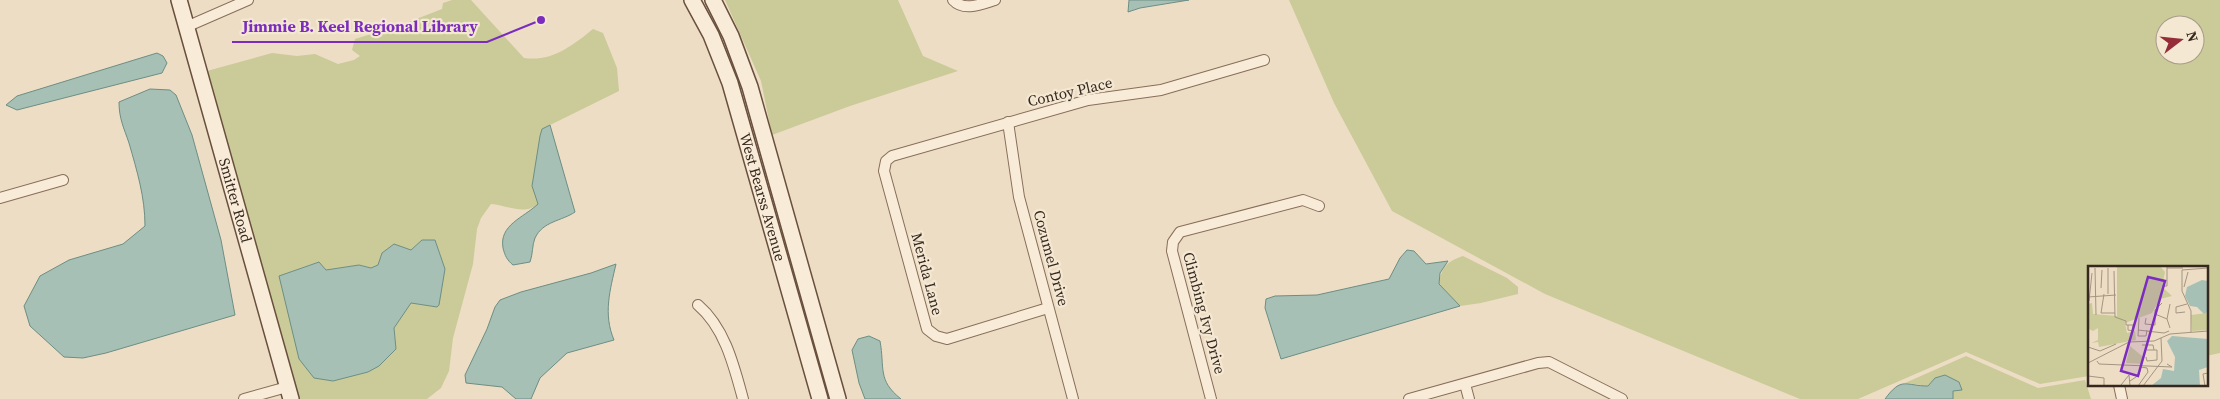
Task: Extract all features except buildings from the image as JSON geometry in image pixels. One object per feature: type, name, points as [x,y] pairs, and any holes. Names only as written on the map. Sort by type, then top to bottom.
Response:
[{"type":"main road","name":"Smitter Road","points":[[179,0],[289,393]]},
{"type":"main road","name":"West Bearss Avenue","points":[[692,0],[711,35],[730,83],[820,399]]},
{"type":"main road","name":"West Bearss Avenue","points":[[713,0],[739,55],[754,100],[838,399]]},
{"type":"street","points":[[186,27],[248,0]]},
{"type":"street","points":[[953,0],[956,4],[970,7],[995,0]]},
{"type":"street","name":"Contoy Place","points":[[886,161],[892,156],[1088,100],[1161,90],[1264,60]]},
{"type":"street","name":"Cozumel Drive","points":[[1008,122],[1019,198],[1073,399]]},
{"type":"street","name":"Merida Lane","points":[[886,161],[884,171],[927,329],[936,336],[946,338],[1048,308]]},
{"type":"street","points":[[0,198],[63,180]]},
{"type":"street","name":"Climbing Ivy Drive","points":[[1212,399],[1172,251],[1173,242],[1180,232],[1303,200],[1319,206]]},
{"type":"street","points":[[698,305],[710,316],[722,337],[743,399]]},
{"type":"street","points":[[1409,399],[1538,363],[1549,362],[1622,399]]},
{"type":"street","points":[[1465,384],[1469,399]]},
{"type":"street","points":[[2119,386],[2122,399]]},
{"type":"street","points":[[244,399],[289,393]]},
{"type":"green space","points":[[452,0],[471,0],[524,58],[544,58],[553,55],[569,47],[593,29],[603,33],[617,68],[619,91],[542,129],[532,186],[538,204],[521,210],[491,204],[481,218],[477,229],[473,264],[453,338],[449,371],[441,388],[427,399],[296,399],[207,71],[272,53],[297,56],[315,54],[338,64],[354,60],[360,56],[352,50],[355,39],[401,25],[442,9],[443,3]],"holes":[[[422,240],[435,240],[441,257],[436,307],[411,303],[394,328],[396,349],[368,372],[333,381],[279,276],[318,262],[326,270],[359,265],[371,268],[378,265],[382,253],[394,244],[411,250]]]},
{"type":"green space","points":[[725,0],[898,0],[923,56],[958,71],[850,106],[772,135],[761,81]]},
{"type":"green space","points":[[1289,0],[2220,0],[2220,353],[2208,356],[2208,266],[2088,266],[2088,376],[2040,384],[1966,352],[1858,399],[1800,399],[1545,294],[1392,211],[1334,103]]},
{"type":"green space","points":[[1463,256],[1507,278],[1518,287],[1518,294],[1460,306],[1439,284],[1441,273],[1446,266],[1453,260]]},
{"type":"green space","points":[[1966,356],[2038,388],[2085,380],[2091,399],[1953,399],[1953,391],[1962,390],[1905,383]]},
{"type":"shaded area","points":[[1129,0],[1189,0],[1140,8],[1128,12]]},
{"type":"shaded area","points":[[157,53],[163,56],[167,63],[162,73],[17,110],[6,105],[17,96]]},
{"type":"shaded area","points":[[150,89],[170,90],[176,95],[192,135],[221,240],[235,315],[106,353],[83,358],[64,357],[30,326],[24,306],[40,276],[69,260],[123,244],[145,226],[140,184],[121,118],[119,102]]},
{"type":"shaded area","points":[[550,125],[575,212],[538,232],[534,241],[530,262],[513,265],[505,256],[503,240],[508,228],[538,204],[532,186],[542,129]]},
{"type":"shaded area","points":[[422,240],[435,240],[445,269],[439,305],[437,307],[411,303],[394,328],[396,349],[379,366],[368,372],[333,381],[314,378],[299,359],[279,276],[319,262],[326,270],[359,265],[371,268],[378,265],[382,253],[394,244],[411,250]]},
{"type":"shaded area","points":[[1407,250],[1414,251],[1426,264],[1448,261],[1440,273],[1439,284],[1460,306],[1281,359],[1265,308],[1266,299],[1275,296],[1317,295],[1389,279],[1400,258]]},
{"type":"shaded area","points":[[616,264],[608,311],[614,340],[567,353],[540,378],[531,399],[516,399],[502,387],[466,383],[465,375],[487,329],[495,307],[500,300]]},
{"type":"shaded area","points":[[869,336],[880,341],[885,379],[888,386],[901,399],[865,399],[859,383],[852,350],[858,339]]},
{"type":"shaded area","points":[[1945,375],[1959,382],[1962,390],[1953,391],[1953,399],[1885,399],[1900,385],[1928,386],[1935,378]]},
{"type":"place","name":"Jimmie B. Keel Regional Library","points":[[541,20]]}]
